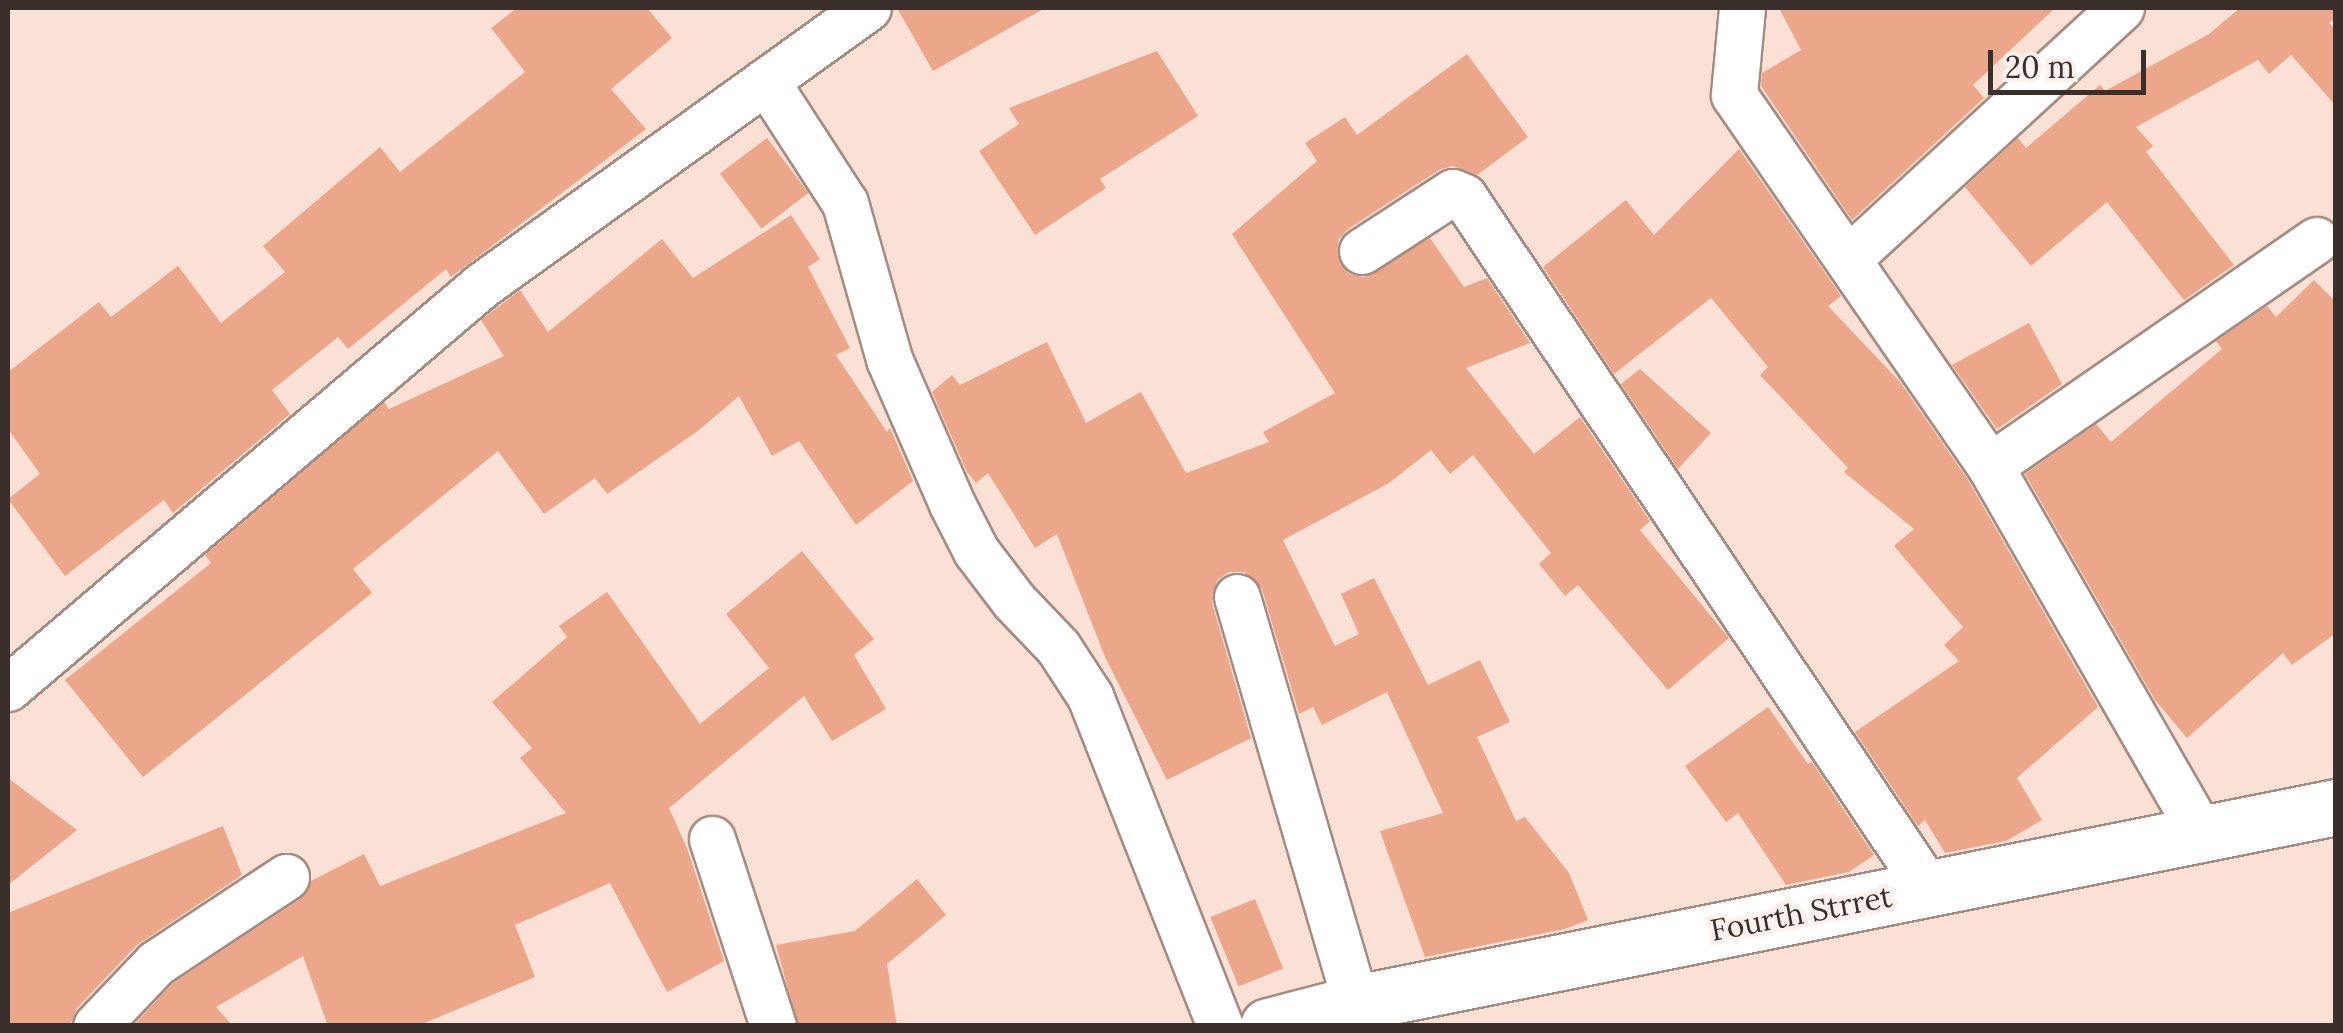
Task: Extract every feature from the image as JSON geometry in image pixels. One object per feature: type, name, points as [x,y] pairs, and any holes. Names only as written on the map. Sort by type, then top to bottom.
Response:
[{"type":"street","points":[[8,688],[482,284],[868,8]]},
{"type":"street","points":[[1742,8],[1734,95],[1850,257],[1990,466],[2202,834]]},
{"type":"street","points":[[1850,257],[2121,8]]},
{"type":"street","points":[[766,81],[845,202],[889,360],[960,520],[1004,589],[1058,647],[1090,696],[1220,1026]]},
{"type":"street","points":[[1362,251],[1454,192],[1464,196],[1928,888]]},
{"type":"street","points":[[1990,466],[2329,244]]},
{"type":"street","points":[[1237,597],[1356,1003]]},
{"type":"street","name":"Fourth Strret","points":[[1268,1026],[1356,1003],[2336,807]]},
{"type":"street","points":[[712,839],[773,1026]]},
{"type":"street","points":[[96,1026],[156,963],[286,877]]},
{"type":"building","points":[[517,8],[647,8],[672,38],[611,89],[646,129],[451,277],[446,269],[348,349],[338,337],[272,390],[290,414],[173,513],[164,500],[65,576],[8,499],[40,474],[8,429],[8,372],[99,302],[111,317],[178,266],[221,323],[285,272],[263,246],[380,147],[400,172],[525,72],[491,28]]},
{"type":"building","points":[[897,8],[1045,8],[933,71]]},
{"type":"building","points":[[1779,8],[2055,8],[1973,85],[1984,98],[1852,220],[1761,86],[1762,73],[1801,50]]},
{"type":"building","points":[[2240,8],[2336,8],[2336,18],[2329,23],[2336,30],[2336,106],[2291,55],[2269,74],[2258,60],[2136,127],[2153,146],[2146,152],[2234,265],[2184,300],[2107,202],[2031,266],[1965,187],[2018,138],[2026,148],[2100,85],[2105,91],[2209,34]]},
{"type":"building","points":[[1157,51],[1198,116],[1100,179],[1106,188],[1035,235],[979,151],[1019,124],[1009,108]]},
{"type":"building","points":[[1467,54],[1528,137],[1477,175],[1452,166],[1439,170],[1348,229],[1338,240],[1340,264],[1349,274],[1364,277],[1430,238],[1464,287],[1487,278],[1530,343],[1466,368],[1534,454],[1580,417],[1650,521],[1640,530],[1729,638],[1668,690],[1578,585],[1565,596],[1539,564],[1551,553],[1473,455],[1450,474],[1431,450],[1389,483],[1283,540],[1335,646],[1359,634],[1341,594],[1374,578],[1428,685],[1480,660],[1510,722],[1477,737],[1516,821],[1525,817],[1569,873],[1588,920],[1565,929],[1425,957],[1380,831],[1443,813],[1387,692],[1322,725],[1313,707],[1299,714],[1262,589],[1244,572],[1229,572],[1217,580],[1212,603],[1251,738],[1167,780],[1105,657],[1057,534],[1035,548],[988,473],[976,483],[967,472],[932,392],[952,375],[960,385],[1047,342],[1086,423],[1141,392],[1186,473],[1269,442],[1263,432],[1335,393],[1232,234],[1317,161],[1305,143],[1345,117],[1357,135]]},
{"type":"building","points":[[767,138],[809,193],[761,229],[720,174]]},
{"type":"building","points":[[1739,149],[1841,296],[1828,306],[1900,382],[1968,480],[2098,707],[2017,778],[2042,820],[2006,841],[1945,853],[1925,820],[1918,826],[1855,732],[1959,661],[1944,645],[1963,627],[1894,546],[1914,529],[1844,472],[1848,468],[1760,375],[1768,367],[1711,298],[1614,374],[1543,267],[1626,200],[1654,235]]},
{"type":"building","points":[[791,215],[820,259],[808,267],[850,348],[836,355],[887,432],[890,428],[913,481],[856,525],[799,441],[772,456],[739,396],[699,430],[607,494],[595,478],[544,514],[498,451],[353,569],[372,593],[143,777],[65,680],[211,563],[205,555],[384,402],[389,409],[504,356],[481,320],[520,290],[548,332],[662,239],[693,278]]},
{"type":"building","points":[[2314,280],[2336,302],[2336,633],[2292,665],[2283,653],[2187,738],[2155,700],[2025,474],[2096,424],[2111,442],[2222,349],[2216,341],[2267,306],[2276,317]]},
{"type":"building","points":[[2029,323],[2062,384],[1997,429],[1952,365]]},
{"type":"building","points":[[1640,369],[1711,433],[1678,469],[1621,384]]},
{"type":"building","points":[[802,551],[874,639],[854,655],[886,709],[832,741],[804,696],[669,808],[687,848],[724,961],[667,992],[610,883],[515,925],[535,977],[417,1026],[328,1026],[303,956],[216,1007],[233,1026],[133,1026],[173,983],[300,899],[311,881],[364,854],[380,886],[566,813],[520,758],[532,748],[492,702],[567,637],[559,626],[607,592],[700,724],[769,668],[726,614]]},
{"type":"building","points":[[1768,707],[1808,764],[1812,762],[1874,855],[1849,872],[1786,885],[1738,813],[1726,822],[1685,766]]},
{"type":"building","points":[[8,778],[77,830],[8,885]]},
{"type":"building","points":[[223,826],[242,875],[137,945],[77,1008],[70,1026],[8,1026],[8,913]]},
{"type":"building","points":[[917,879],[946,915],[887,964],[897,1026],[798,1026],[776,945],[855,931]]},
{"type":"building","points":[[1255,899],[1283,969],[1239,987],[1210,917]]}]
